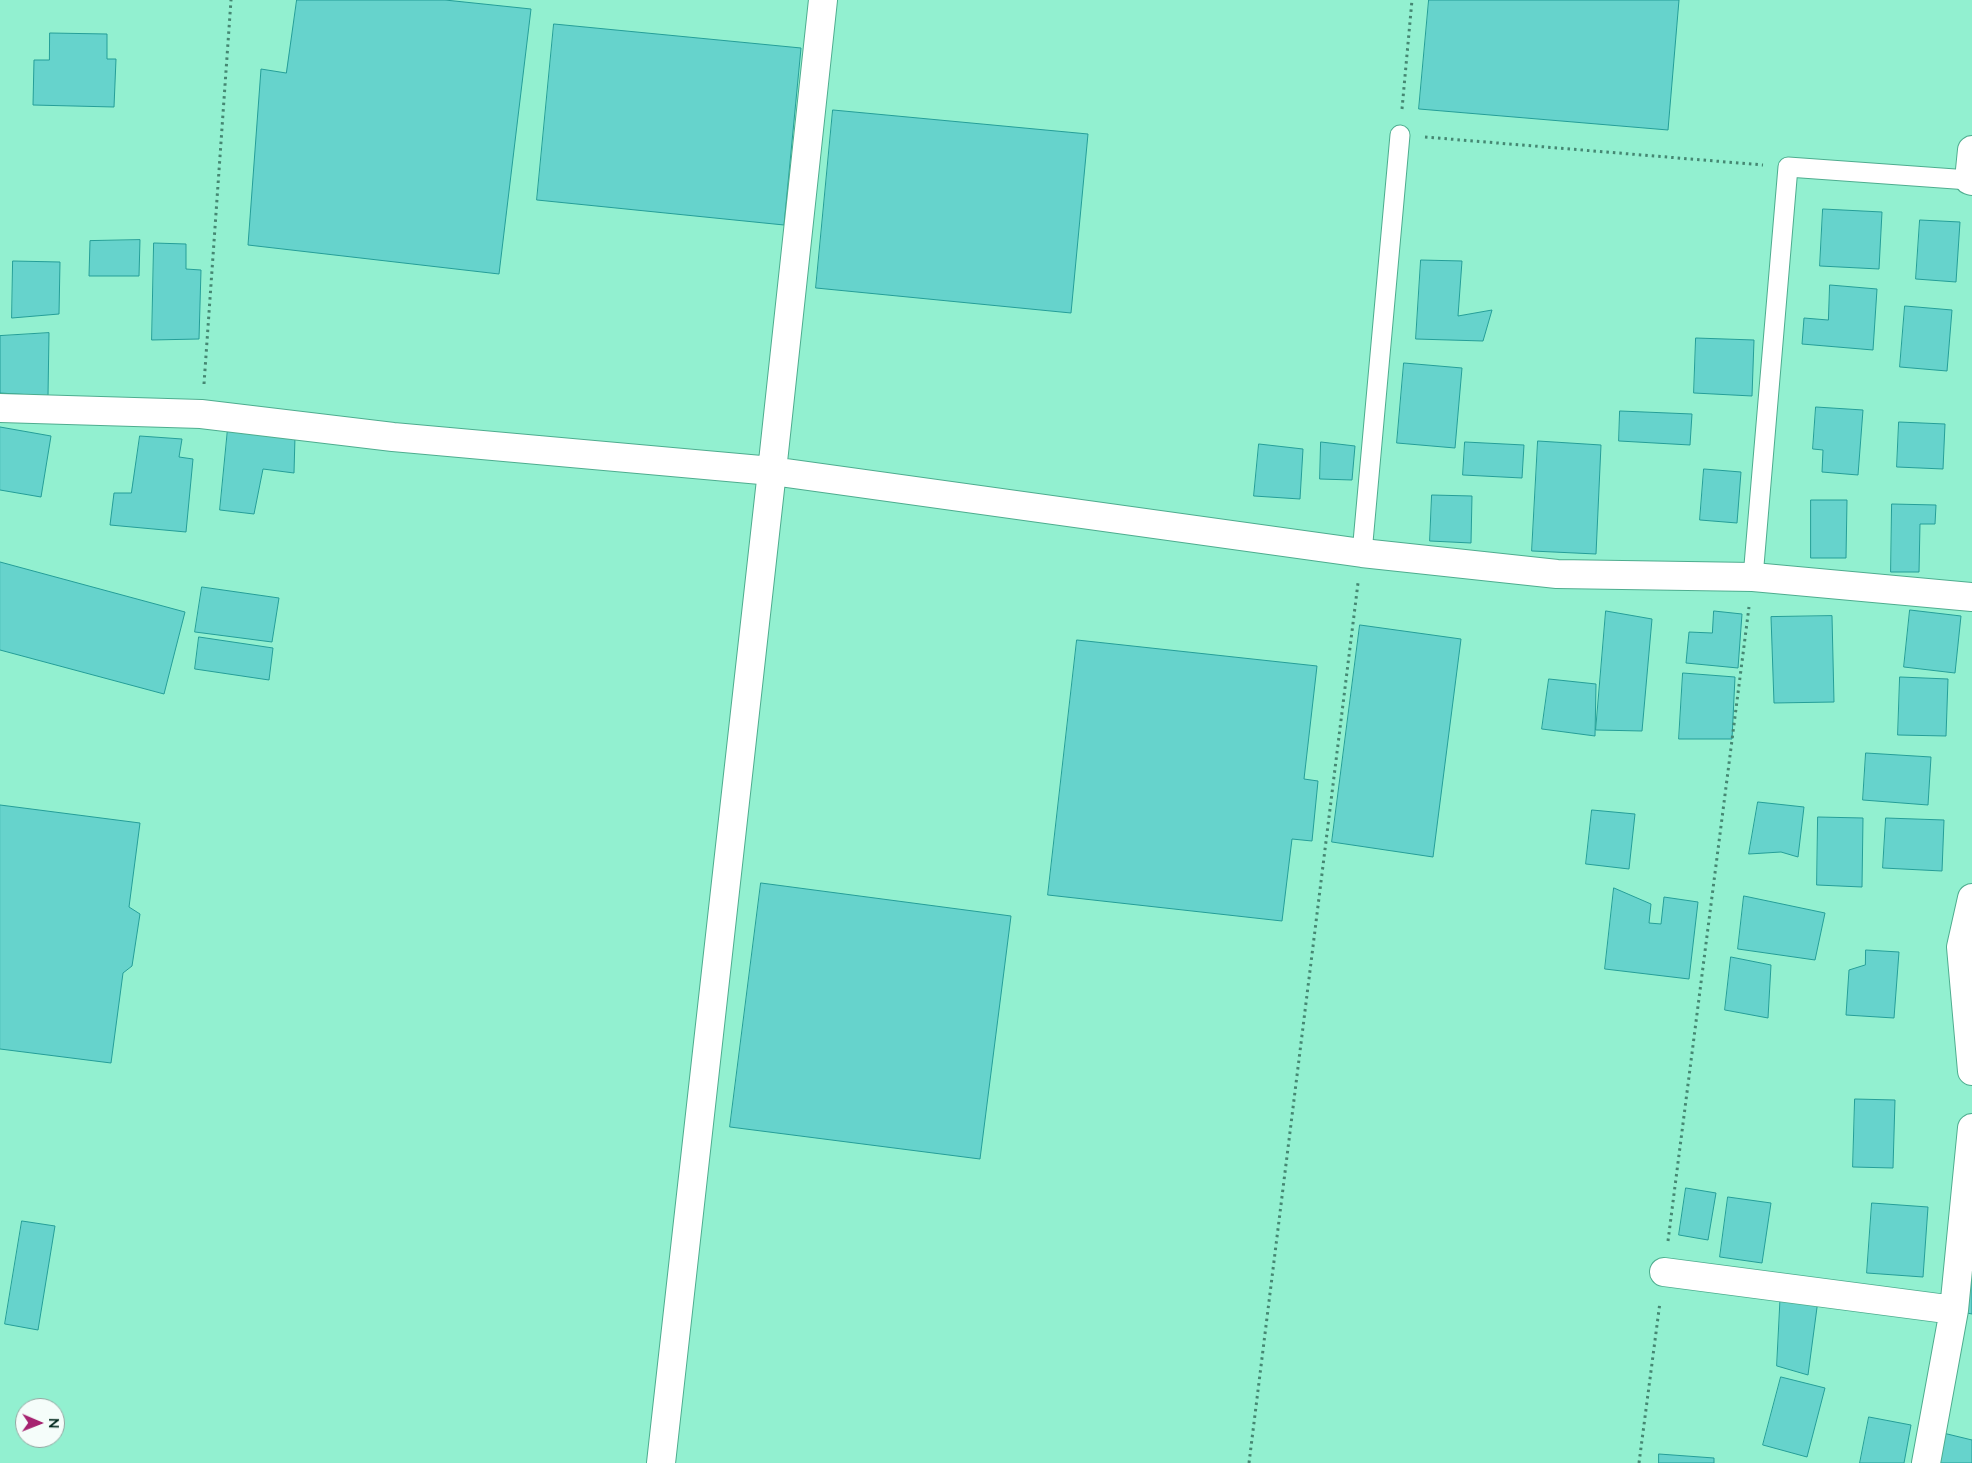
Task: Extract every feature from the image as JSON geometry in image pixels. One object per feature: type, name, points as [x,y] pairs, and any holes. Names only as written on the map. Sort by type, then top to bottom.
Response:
[{"type":"street","points":[[661,1463],[823,0]]},
{"type":"street","points":[[1970,180],[1972,150]]},
{"type":"street","points":[[0,408],[201,414],[393,437],[772,471],[1362,553],[1557,574],[1753,577],[1972,597]]},
{"type":"street","points":[[1972,898],[1961,947],[1972,1072]]},
{"type":"street","points":[[1926,1463],[1954,1310],[1972,1128]]},
{"type":"street","points":[[1664,1272],[1954,1310]]},
{"type":"lane","points":[[1362,553],[1400,135]]},
{"type":"lane","points":[[1753,577],[1788,167],[1970,180]]},
{"type":"path","points":[[201,414],[232,0]]},
{"type":"path","points":[[1412,0],[1400,135],[1788,167]]},
{"type":"path","points":[[1249,1463],[1362,553]]},
{"type":"path","points":[[1640,1463],[1753,577]]},
{"type":"building","points":[[297,0],[445,0],[531,9],[499,274],[248,245],[261,69],[286,73]]},
{"type":"building","points":[[1429,0],[1679,0],[1668,130],[1419,109]]},
{"type":"building","points":[[554,24],[801,48],[784,225],[537,200]]},
{"type":"building","points":[[50,33],[107,34],[107,59],[116,59],[114,107],[33,105],[34,60],[49,60]]},
{"type":"building","points":[[833,110],[1088,134],[1071,313],[816,288]]},
{"type":"building","points":[[1823,209],[1882,212],[1879,269],[1820,266]]},
{"type":"building","points":[[1920,220],[1960,222],[1956,282],[1916,279]]},
{"type":"building","points":[[140,240],[139,276],[89,276],[90,241]]},
{"type":"building","points":[[154,243],[186,244],[186,269],[201,270],[199,339],[152,340]]},
{"type":"building","points":[[1421,260],[1462,261],[1458,316],[1492,310],[1483,341],[1416,339]]},
{"type":"building","points":[[13,261],[60,262],[59,314],[12,318]]},
{"type":"building","points":[[1830,285],[1877,289],[1873,350],[1802,344],[1804,318],[1828,320]]},
{"type":"building","points":[[1905,306],[1952,310],[1947,371],[1900,367]]},
{"type":"building","points":[[49,333],[48,396],[0,393],[0,336]]},
{"type":"building","points":[[1696,338],[1754,340],[1752,396],[1694,393]]},
{"type":"building","points":[[1404,363],[1462,368],[1455,448],[1397,443]]},
{"type":"building","points":[[1816,407],[1863,410],[1858,475],[1822,472],[1823,450],[1813,449]]},
{"type":"building","points":[[1620,411],[1692,414],[1690,445],[1619,441]]},
{"type":"building","points":[[1899,422],[1945,424],[1943,469],[1897,467]]},
{"type":"building","points":[[0,427],[51,436],[41,497],[0,490]]},
{"type":"building","points":[[228,428],[295,436],[294,473],[263,469],[254,514],[220,510]]},
{"type":"building","points":[[140,436],[182,439],[179,457],[193,459],[186,532],[110,525],[114,493],[131,493]]},
{"type":"building","points":[[1538,441],[1601,445],[1596,554],[1532,551]]},
{"type":"building","points":[[1321,442],[1355,446],[1352,480],[1320,479]]},
{"type":"building","points":[[1465,442],[1524,445],[1522,478],[1463,475]]},
{"type":"building","points":[[1259,444],[1303,449],[1300,499],[1254,496]]},
{"type":"building","points":[[1704,469],[1741,472],[1737,523],[1700,520]]},
{"type":"building","points":[[1432,495],[1472,496],[1471,543],[1430,541]]},
{"type":"building","points":[[1811,500],[1847,500],[1846,558],[1811,558]]},
{"type":"building","points":[[1892,504],[1936,505],[1935,524],[1920,524],[1919,572],[1891,572]]},
{"type":"building","points":[[0,562],[185,612],[164,694],[0,650]]},
{"type":"building","points":[[202,587],[279,598],[272,642],[195,632]]},
{"type":"building","points":[[1910,610],[1961,616],[1955,673],[1904,667]]},
{"type":"building","points":[[1606,611],[1652,619],[1642,731],[1596,730]]},
{"type":"building","points":[[1714,611],[1742,614],[1738,668],[1686,663],[1689,632],[1712,633]]},
{"type":"building","points":[[1832,616],[1834,702],[1774,703],[1771,617]]},
{"type":"building","points":[[1360,625],[1461,639],[1433,857],[1332,842]]},
{"type":"building","points":[[199,637],[273,648],[269,680],[195,669]]},
{"type":"building","points":[[1077,640],[1317,666],[1304,779],[1318,781],[1312,841],[1292,839],[1282,921],[1048,895]]},
{"type":"building","points":[[1683,673],[1735,677],[1732,739],[1679,739]]},
{"type":"building","points":[[1900,677],[1948,679],[1946,736],[1898,735]]},
{"type":"building","points":[[1549,679],[1596,684],[1595,736],[1542,729]]},
{"type":"building","points":[[1866,753],[1931,757],[1928,805],[1863,800]]},
{"type":"building","points":[[1758,802],[1804,807],[1798,857],[1781,852],[1749,854]]},
{"type":"building","points":[[0,805],[140,823],[129,907],[140,914],[132,966],[123,973],[111,1063],[0,1049]]},
{"type":"building","points":[[1592,810],[1635,814],[1629,869],[1586,864]]},
{"type":"building","points":[[1818,817],[1863,818],[1862,887],[1817,885]]},
{"type":"building","points":[[1886,818],[1944,820],[1942,871],[1883,868]]},
{"type":"building","points":[[761,883],[1011,916],[980,1159],[730,1127]]},
{"type":"building","points":[[1614,888],[1651,904],[1649,923],[1661,924],[1664,897],[1698,902],[1689,979],[1605,969]]},
{"type":"building","points":[[1744,896],[1825,913],[1815,960],[1738,949]]},
{"type":"building","points":[[1866,950],[1899,952],[1894,1018],[1846,1015],[1849,970],[1865,965]]},
{"type":"building","points":[[1731,957],[1771,965],[1768,1018],[1725,1010]]},
{"type":"building","points":[[1855,1099],[1895,1100],[1893,1168],[1853,1167]]},
{"type":"building","points":[[1686,1188],[1716,1193],[1708,1240],[1679,1235]]},
{"type":"building","points":[[1728,1197],[1771,1203],[1762,1263],[1720,1257]]},
{"type":"building","points":[[1872,1203],[1928,1207],[1923,1277],[1867,1273]]},
{"type":"building","points":[[22,1221],[55,1226],[38,1330],[5,1324]]},
{"type":"building","points":[[1972,1265],[1972,1314],[1967,1313]]},
{"type":"building","points":[[1781,1287],[1818,1300],[1808,1375],[1777,1366]]},
{"type":"building","points":[[1781,1377],[1825,1388],[1807,1457],[1763,1445]]},
{"type":"building","points":[[1869,1417],[1911,1425],[1904,1463],[1860,1463]]},
{"type":"building","points":[[1939,1432],[1972,1440],[1972,1463],[1933,1463]]},
{"type":"building","points":[[1659,1454],[1714,1458],[1714,1463],[1659,1463]]}]
